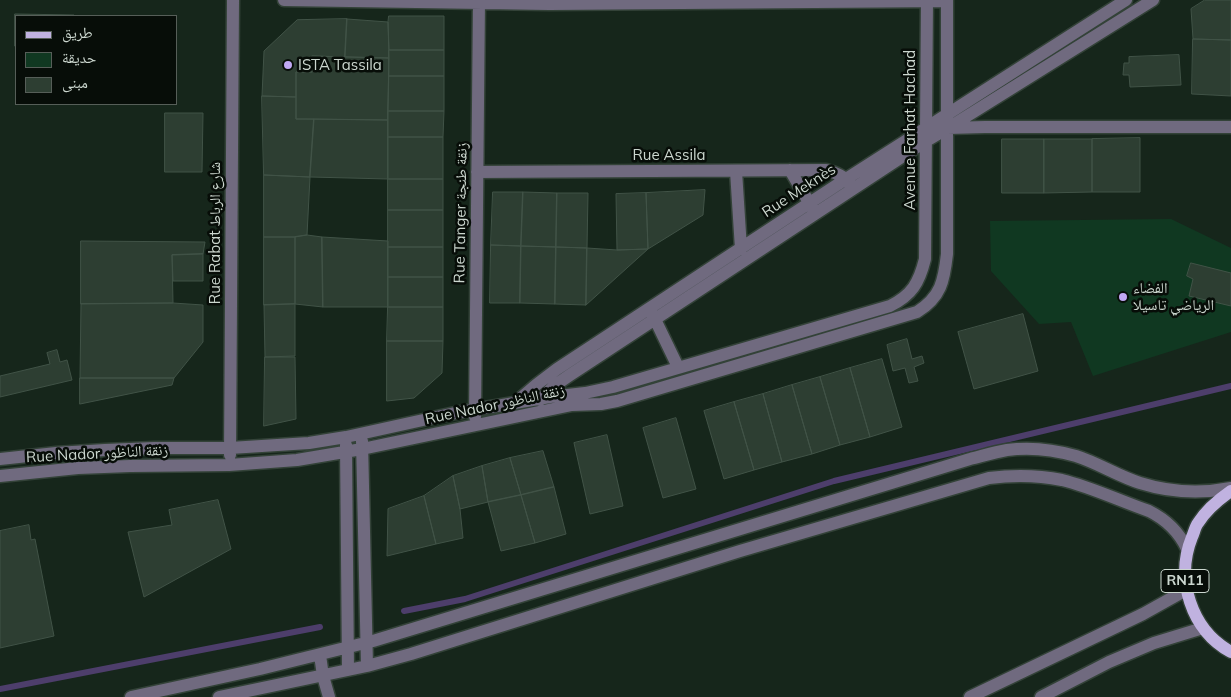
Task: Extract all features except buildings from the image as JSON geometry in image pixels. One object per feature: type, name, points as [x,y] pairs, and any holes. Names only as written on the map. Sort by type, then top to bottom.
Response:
[{"type":"main road","name":"RN11","points":[[1231,489],[1214,502],[1197,524],[1187,549],[1185,570],[1186,590],[1192,610],[1203,628],[1222,647],[1231,652]]},
{"type":"street","name":"Rue Rabat شارع الرباط","points":[[230,465],[233,0]]},
{"type":"street","points":[[284,0],[549,4],[947,1],[948,128],[1231,127]]},
{"type":"street","name":"Rue Meknès","points":[[498,421],[536,385],[557,369],[652,314],[926,135],[947,115],[1126,0]]},
{"type":"street","name":"Rue Meknès","points":[[926,135],[948,128],[1153,0]]},
{"type":"street","name":"Avenue Farhat Hachad","points":[[925,259],[927,1]]},
{"type":"street","name":"Rue Tanger زنقة طنجة","points":[[475,426],[479,2]]},
{"type":"street","name":"Rue Nador زنقة الناظور","points":[[0,476],[78,468],[230,465],[297,460],[346,452],[572,405],[601,404],[617,401],[910,316],[932,302],[941,286],[945,270],[947,254],[948,128]]},
{"type":"street","points":[[790,170],[813,208]]},
{"type":"street","name":"Rue Assila","points":[[477,172],[826,170],[837,173],[849,184]]},
{"type":"street","points":[[736,171],[741,249]]},
{"type":"street","name":"Rue Meknès","points":[[527,415],[554,386],[741,249],[813,208]]},
{"type":"street","name":"Rue Nador زنقة الناظور","points":[[0,459],[105,450],[230,448],[309,443],[475,410],[585,393],[890,306],[901,300],[918,282],[925,259]]},
{"type":"street","points":[[652,314],[678,368]]},
{"type":"street","points":[[362,433],[367,666]]},
{"type":"street","points":[[346,437],[348,670]]},
{"type":"street","points":[[131,697],[347,648],[970,459],[1008,450],[1030,449],[1075,456],[1139,483],[1163,488],[1204,492],[1231,489]]},
{"type":"street","points":[[219,697],[323,676],[411,654],[740,551],[989,478],[1007,476],[1044,477],[1062,481],[1149,510],[1176,530],[1187,549]]},
{"type":"street","points":[[970,697],[1143,614],[1186,590]]},
{"type":"street","points":[[1041,697],[1109,662],[1154,643],[1203,628]]},
{"type":"street","points":[[320,654],[323,676],[329,697]]},
{"type":"green space","name":"الفضاء الرياضي تاسيلا","points":[[1171,219],[1231,248],[1231,332],[1093,376],[1071,322],[1039,324],[991,271],[990,221]]},
{"type":"waterway","points":[[404,611],[465,599],[834,481],[1231,386]]},
{"type":"waterway","points":[[0,689],[320,627]]},
{"type":"place","name":"ISTA Tassila","points":[[288,65]]},
{"type":"place","name":"الفضاء الرياضي تاسيلا","points":[[1123,297]]}]
